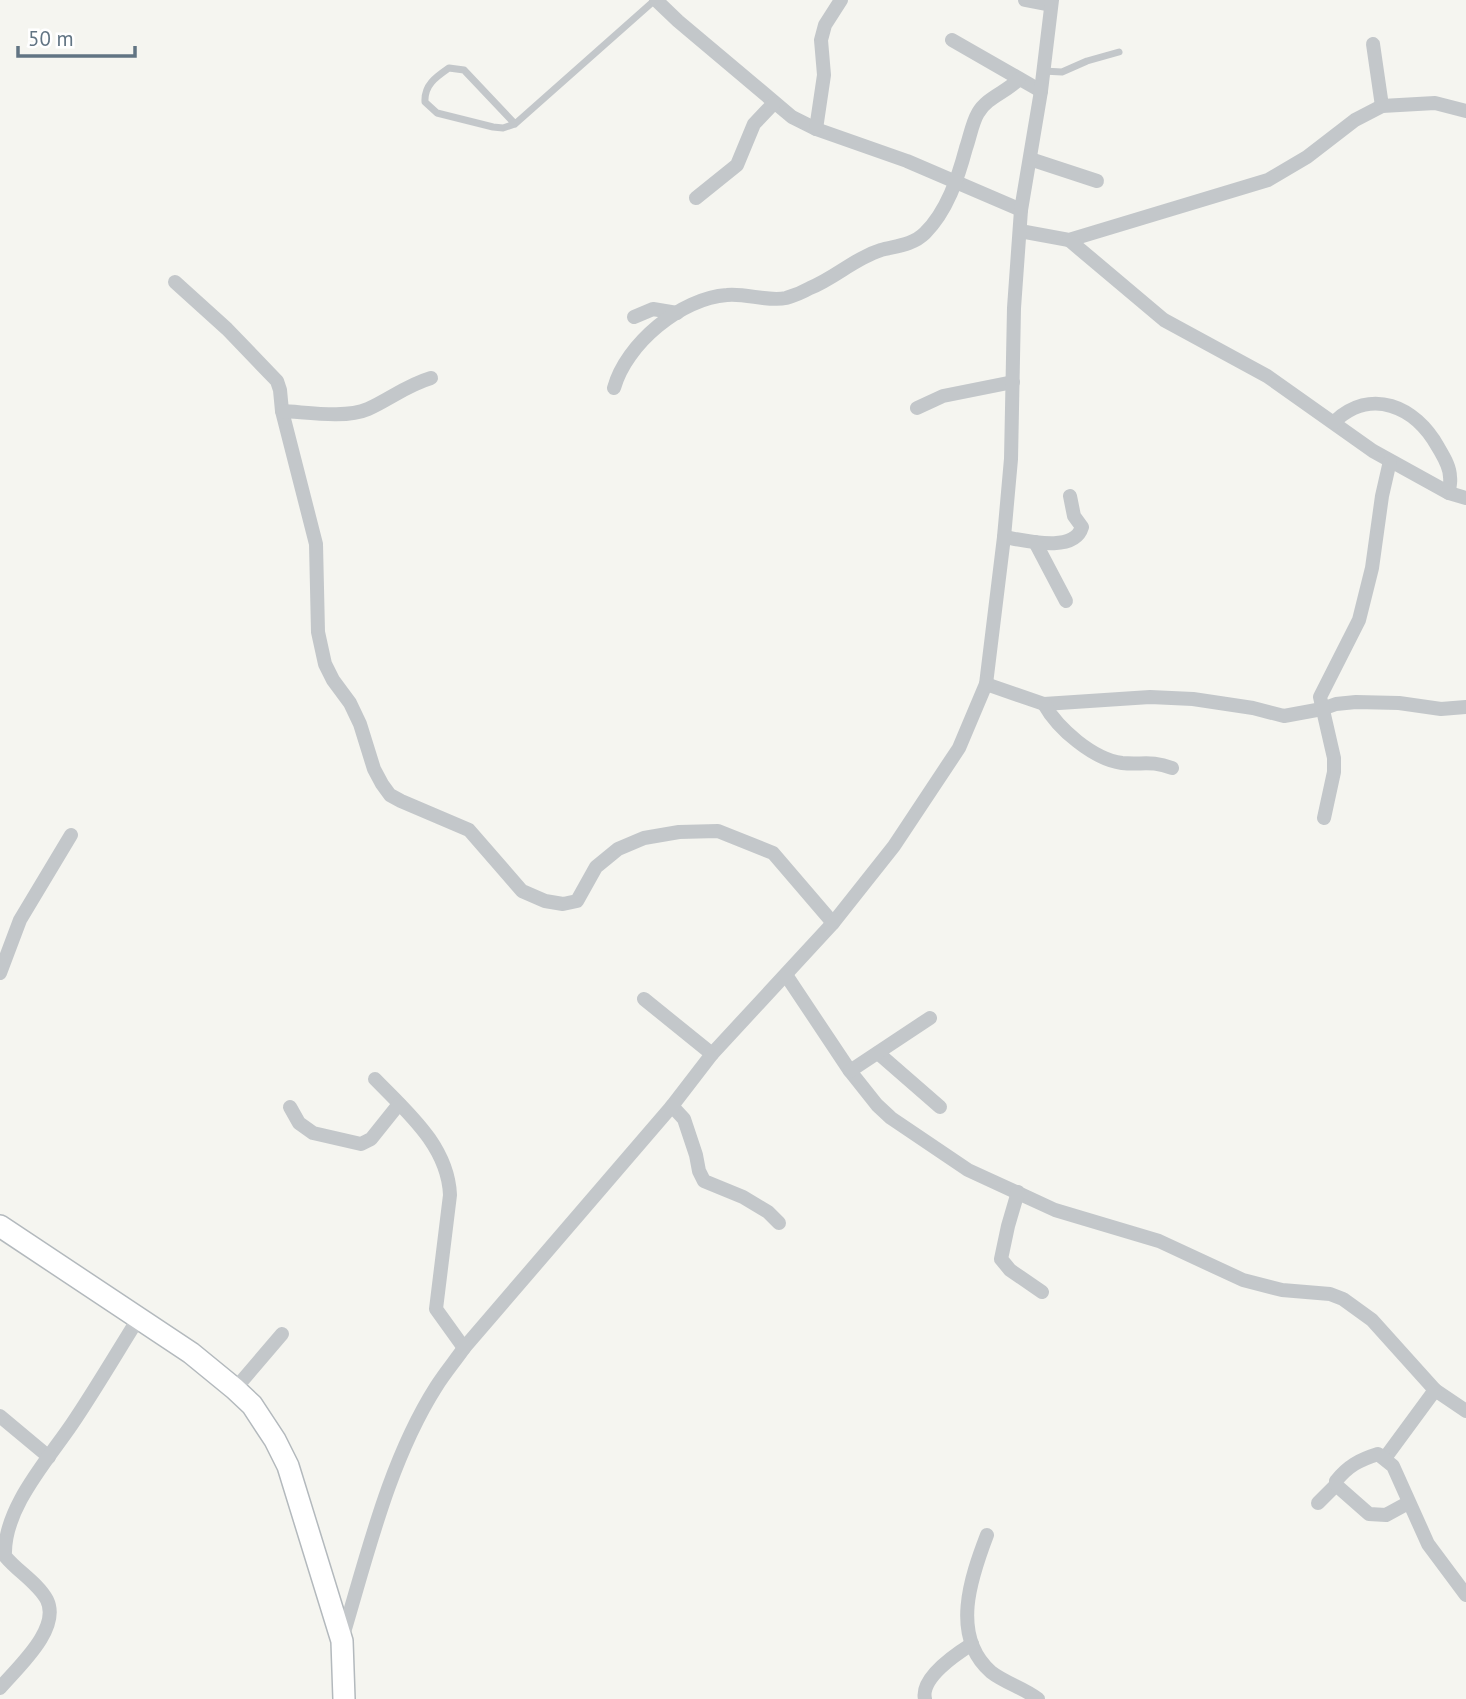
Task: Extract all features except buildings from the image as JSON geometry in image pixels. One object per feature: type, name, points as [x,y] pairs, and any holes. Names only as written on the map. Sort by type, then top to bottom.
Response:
[{"type":"street","points":[[655,0],[792,117],[816,129],[907,160],[1021,210]]},
{"type":"street","points":[[816,129],[824,75],[821,40],[825,25],[841,0]]},
{"type":"street","points":[[342,1641],[391,1481],[435,1388],[464,1348],[672,1106],[712,1054],[833,923],[894,846],[959,748],[986,684],[1011,459],[1014,308],[1021,210],[1041,91],[1052,3],[1025,0]]},
{"type":"street","points":[[952,40],[1041,91]]},
{"type":"street","points":[[1373,44],[1382,106]]},
{"type":"street","points":[[614,388],[633,352],[658,326],[698,301],[719,296],[785,298],[812,288],[877,251],[914,242],[924,235],[937,218],[955,183],[978,112],[1010,89],[1019,79]]},
{"type":"street","points":[[696,198],[737,165],[754,124],[774,103]]},
{"type":"street","points":[[1020,231],[1069,240],[1268,180],[1307,157],[1355,120],[1382,106],[1435,103],[1466,111]]},
{"type":"street","points":[[1030,159],[1097,181]]},
{"type":"street","points":[[1069,240],[1164,320],[1267,376],[1390,461],[1449,493],[1466,498]]},
{"type":"street","points":[[175,282],[271,374],[280,390],[282,411],[316,544],[318,632],[325,664],[332,680],[350,703],[360,724],[374,769],[390,795],[469,830],[522,891],[545,901],[563,904],[577,901],[596,867],[618,849],[644,838],[679,832],[718,831],[773,853],[833,923]]},
{"type":"street","points":[[634,317],[653,309],[677,313]]},
{"type":"street","points":[[282,411],[314,414],[366,410],[402,388],[431,378]]},
{"type":"street","points":[[918,408],[943,396],[1013,382]]},
{"type":"street","points":[[1334,422],[1343,414],[1369,405],[1402,408],[1427,430],[1441,453],[1450,472],[1449,493]]},
{"type":"street","points":[[1324,818],[1334,772],[1321,693],[1359,620],[1367,592],[1390,461]]},
{"type":"street","points":[[1004,537],[1035,542],[1064,542],[1075,538],[1082,527],[1074,516],[1070,496]]},
{"type":"street","points":[[1035,542],[1066,601]]},
{"type":"street","points":[[986,684],[1044,704],[1150,697],[1219,702],[1284,716],[1356,702],[1399,703],[1441,709],[1466,707]]},
{"type":"street","points":[[1044,704],[1050,715],[1087,750],[1115,762],[1158,762],[1172,768]]},
{"type":"street","points":[[0,973],[20,920],[71,835]]},
{"type":"street","points":[[786,975],[850,1071],[891,1118],[968,1170],[1055,1210],[1159,1241],[1243,1280],[1282,1290],[1330,1294],[1343,1299],[1372,1320],[1435,1390],[1466,1411]]},
{"type":"street","points":[[644,999],[712,1054]]},
{"type":"street","points":[[850,1071],[930,1018]]},
{"type":"street","points":[[878,1053],[940,1107]]},
{"type":"street","points":[[375,1079],[424,1131],[449,1177],[450,1195],[436,1309],[464,1348]]},
{"type":"street","points":[[290,1107],[299,1123],[313,1133],[361,1144],[371,1139],[399,1104]]},
{"type":"street","points":[[672,1106],[684,1119],[704,1181],[743,1197],[768,1212],[779,1223]]},
{"type":"street","points":[[1018,1192],[1001,1259],[1010,1270],[1042,1292]]},
{"type":"street","points":[[0,1226],[191,1353],[252,1405],[288,1466],[342,1641],[344,1699]]},
{"type":"street","points":[[0,1688],[47,1632],[51,1615],[46,1600],[5,1556],[5,1542],[15,1514],[30,1484],[73,1423],[138,1319]]},
{"type":"street","points":[[235,1389],[282,1334]]},
{"type":"street","points":[[1385,1458],[1435,1390]]},
{"type":"street","points":[[0,1416],[49,1457]]},
{"type":"street","points":[[1318,1503],[1336,1485],[1345,1469],[1358,1460],[1378,1454],[1385,1458],[1394,1466],[1408,1503],[1429,1544],[1466,1595]]},
{"type":"street","points":[[1336,1485],[1369,1514],[1386,1514],[1408,1503]]},
{"type":"street","points":[[987,1535],[974,1571],[967,1604],[972,1644],[979,1659],[992,1673],[1038,1699]]},
{"type":"street","points":[[925,1699],[924,1692],[928,1681],[957,1653],[972,1644]]},
{"type":"lane","points":[[515,124],[464,70],[449,68],[434,78],[425,93],[425,102],[437,113],[493,127],[503,128],[515,124],[655,0]]},
{"type":"lane","points":[[1043,71],[1062,72],[1087,61],[1119,52]]}]
